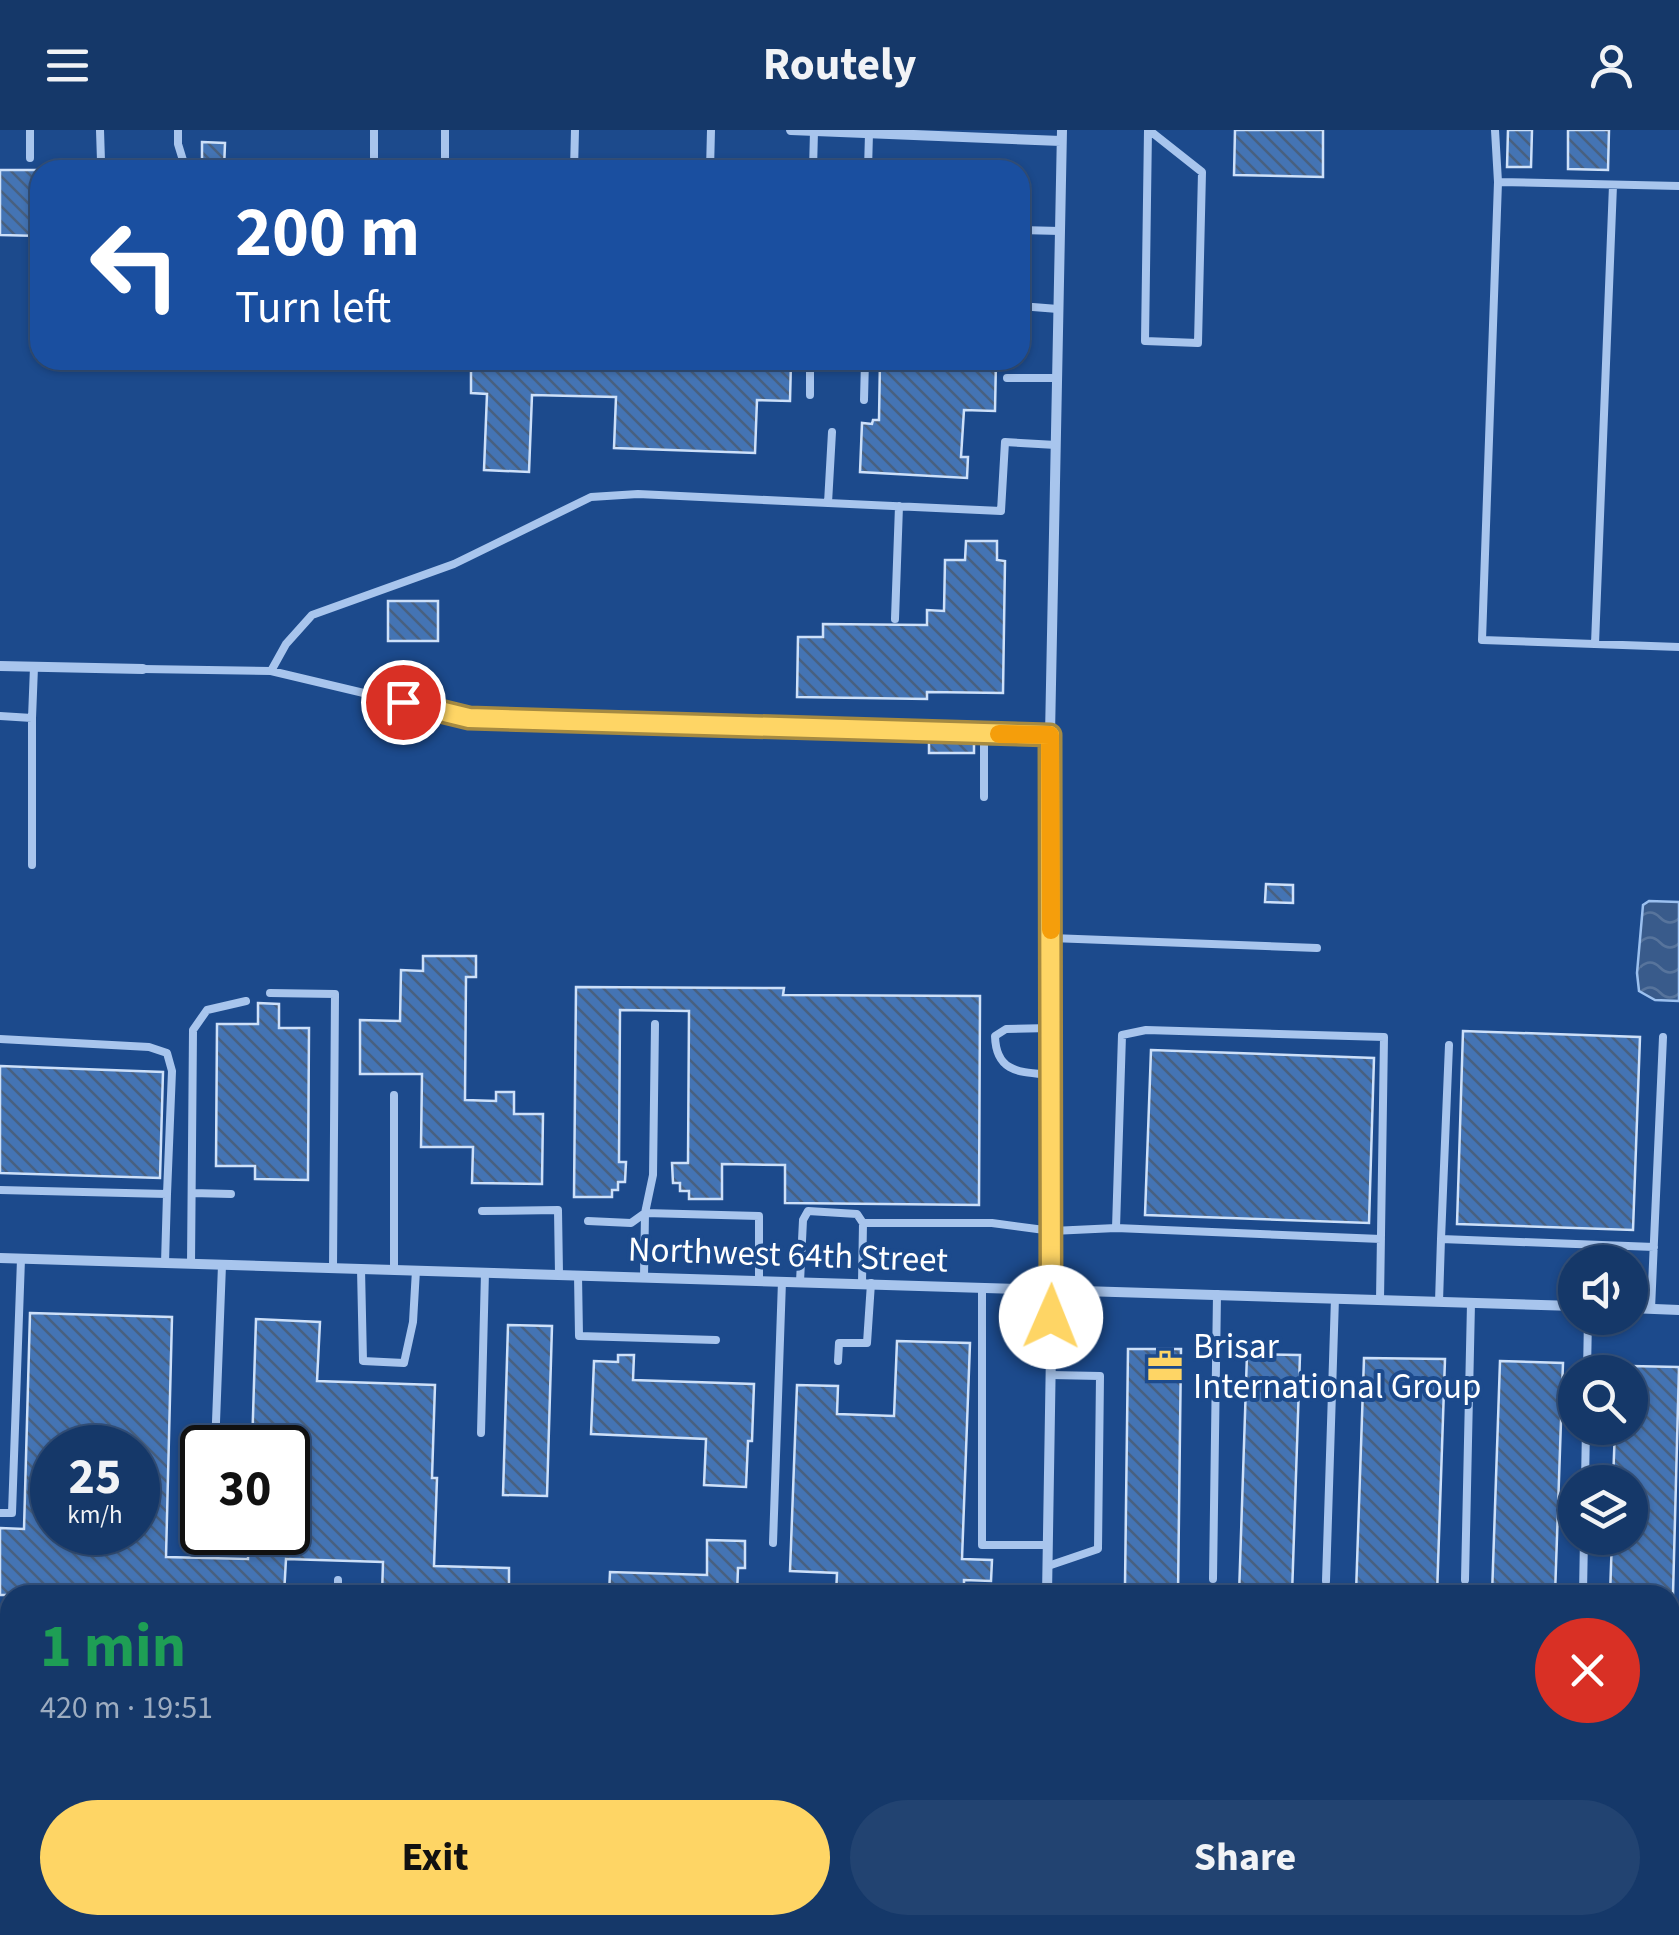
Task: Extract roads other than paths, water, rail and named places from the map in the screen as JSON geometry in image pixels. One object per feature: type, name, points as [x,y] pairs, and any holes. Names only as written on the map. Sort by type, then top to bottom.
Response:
[{"type":"street","points":[[791,130],[1062,135],[1050,735],[1052,1289],[1047,1585]]},
{"type":"street","points":[[0,666],[143,669]]},
{"type":"street","name":"Northwest 64th Street","points":[[0,1258],[1558,1306]]},
{"type":"street","points":[[1648,1309],[1679,1310]]},
{"type":"lane","points":[[30,130],[30,158]]},
{"type":"lane","points":[[100,130],[101,160]]},
{"type":"lane","points":[[178,130],[183,160]]},
{"type":"lane","points":[[374,130],[374,160]]},
{"type":"lane","points":[[444,160],[445,130]]},
{"type":"lane","points":[[574,160],[575,130]]},
{"type":"lane","points":[[710,160],[711,130]]},
{"type":"lane","points":[[1148,130],[1202,172],[1198,342],[1145,341],[1148,130]]},
{"type":"lane","points":[[1495,130],[1498,182],[1482,640],[1679,647]]},
{"type":"lane","points":[[813,160],[814,131]]},
{"type":"lane","points":[[868,133],[868,160]]},
{"type":"lane","points":[[1498,182],[1679,186]]},
{"type":"lane","points":[[1596,644],[1613,184]]},
{"type":"lane","points":[[1030,230],[1060,231]]},
{"type":"lane","points":[[1030,307],[1058,309]]},
{"type":"lane","points":[[810,370],[810,395]]},
{"type":"lane","points":[[864,400],[865,370]]},
{"type":"lane","points":[[1007,378],[1057,378]]},
{"type":"lane","points":[[828,503],[832,432]]},
{"type":"lane","points":[[271,671],[286,644],[312,615],[454,564],[590,497],[638,494],[1001,512],[1004,442],[1056,445]]},
{"type":"lane","points":[[896,619],[899,506]]},
{"type":"lane","points":[[32,865],[34,667]]},
{"type":"lane","points":[[143,669],[271,671],[469,718],[1050,735]]},
{"type":"lane","points":[[0,716],[32,718]]},
{"type":"lane","points":[[984,733],[984,797]]},
{"type":"lane","points":[[1051,938],[1317,948]]},
{"type":"lane","points":[[270,993],[335,994],[333,1268]]},
{"type":"lane","points":[[191,1264],[193,1030],[207,1010],[246,1001]]},
{"type":"lane","points":[[644,1277],[645,1213],[653,1176],[656,1024]]},
{"type":"lane","points":[[1051,1028],[1006,1029],[995,1036],[1002,1064],[1012,1072],[1051,1074]]},
{"type":"lane","points":[[1116,1228],[1122,1035],[1146,1030],[1384,1036],[1380,1300]]},
{"type":"lane","points":[[1651,1309],[1663,1037]]},
{"type":"lane","points":[[0,1039],[149,1047],[167,1053],[172,1071],[165,1263]]},
{"type":"lane","points":[[1439,1302],[1449,1045]]},
{"type":"lane","points":[[394,1094],[394,1270]]},
{"type":"lane","points":[[0,1190],[168,1194]]},
{"type":"lane","points":[[192,1193],[231,1194]]},
{"type":"lane","points":[[482,1211],[558,1210],[559,1274]]},
{"type":"lane","points":[[800,1282],[803,1220],[808,1211],[856,1214],[863,1223],[866,1343],[839,1342],[838,1361]]},
{"type":"lane","points":[[588,1221],[631,1223],[645,1213],[759,1216],[758,1280]]},
{"type":"lane","points":[[863,1223],[992,1223],[1052,1231],[1116,1228],[1381,1238]]},
{"type":"lane","points":[[1441,1239],[1654,1246]]},
{"type":"lane","points":[[0,1513],[12,1513],[21,1259]]},
{"type":"lane","points":[[216,1425],[222,1264]]},
{"type":"lane","points":[[362,1269],[363,1361],[404,1363],[413,1322],[416,1270]]},
{"type":"lane","points":[[481,1432],[485,1272]]},
{"type":"lane","points":[[578,1275],[579,1336],[716,1340]]},
{"type":"lane","points":[[773,1543],[782,1281]]},
{"type":"lane","points":[[982,1286],[982,1546],[1048,1545]]},
{"type":"lane","points":[[1212,1579],[1217,1294]]},
{"type":"lane","points":[[1326,1581],[1335,1298]]},
{"type":"lane","points":[[1465,1580],[1471,1303]]},
{"type":"lane","points":[[1048,1566],[1098,1549],[1100,1376],[1050,1375]]},
{"type":"lane","points":[[1583,1585],[1584,1555]]},
{"type":"lane","points":[[338,1580],[338,1585]]},
{"type":"water","points":[[1649,901],[1679,902],[1679,1001],[1655,1000],[1639,991],[1643,905]]},
{"type":"place","name":"Brisar International Group","points":[[1165,1366]]}]
